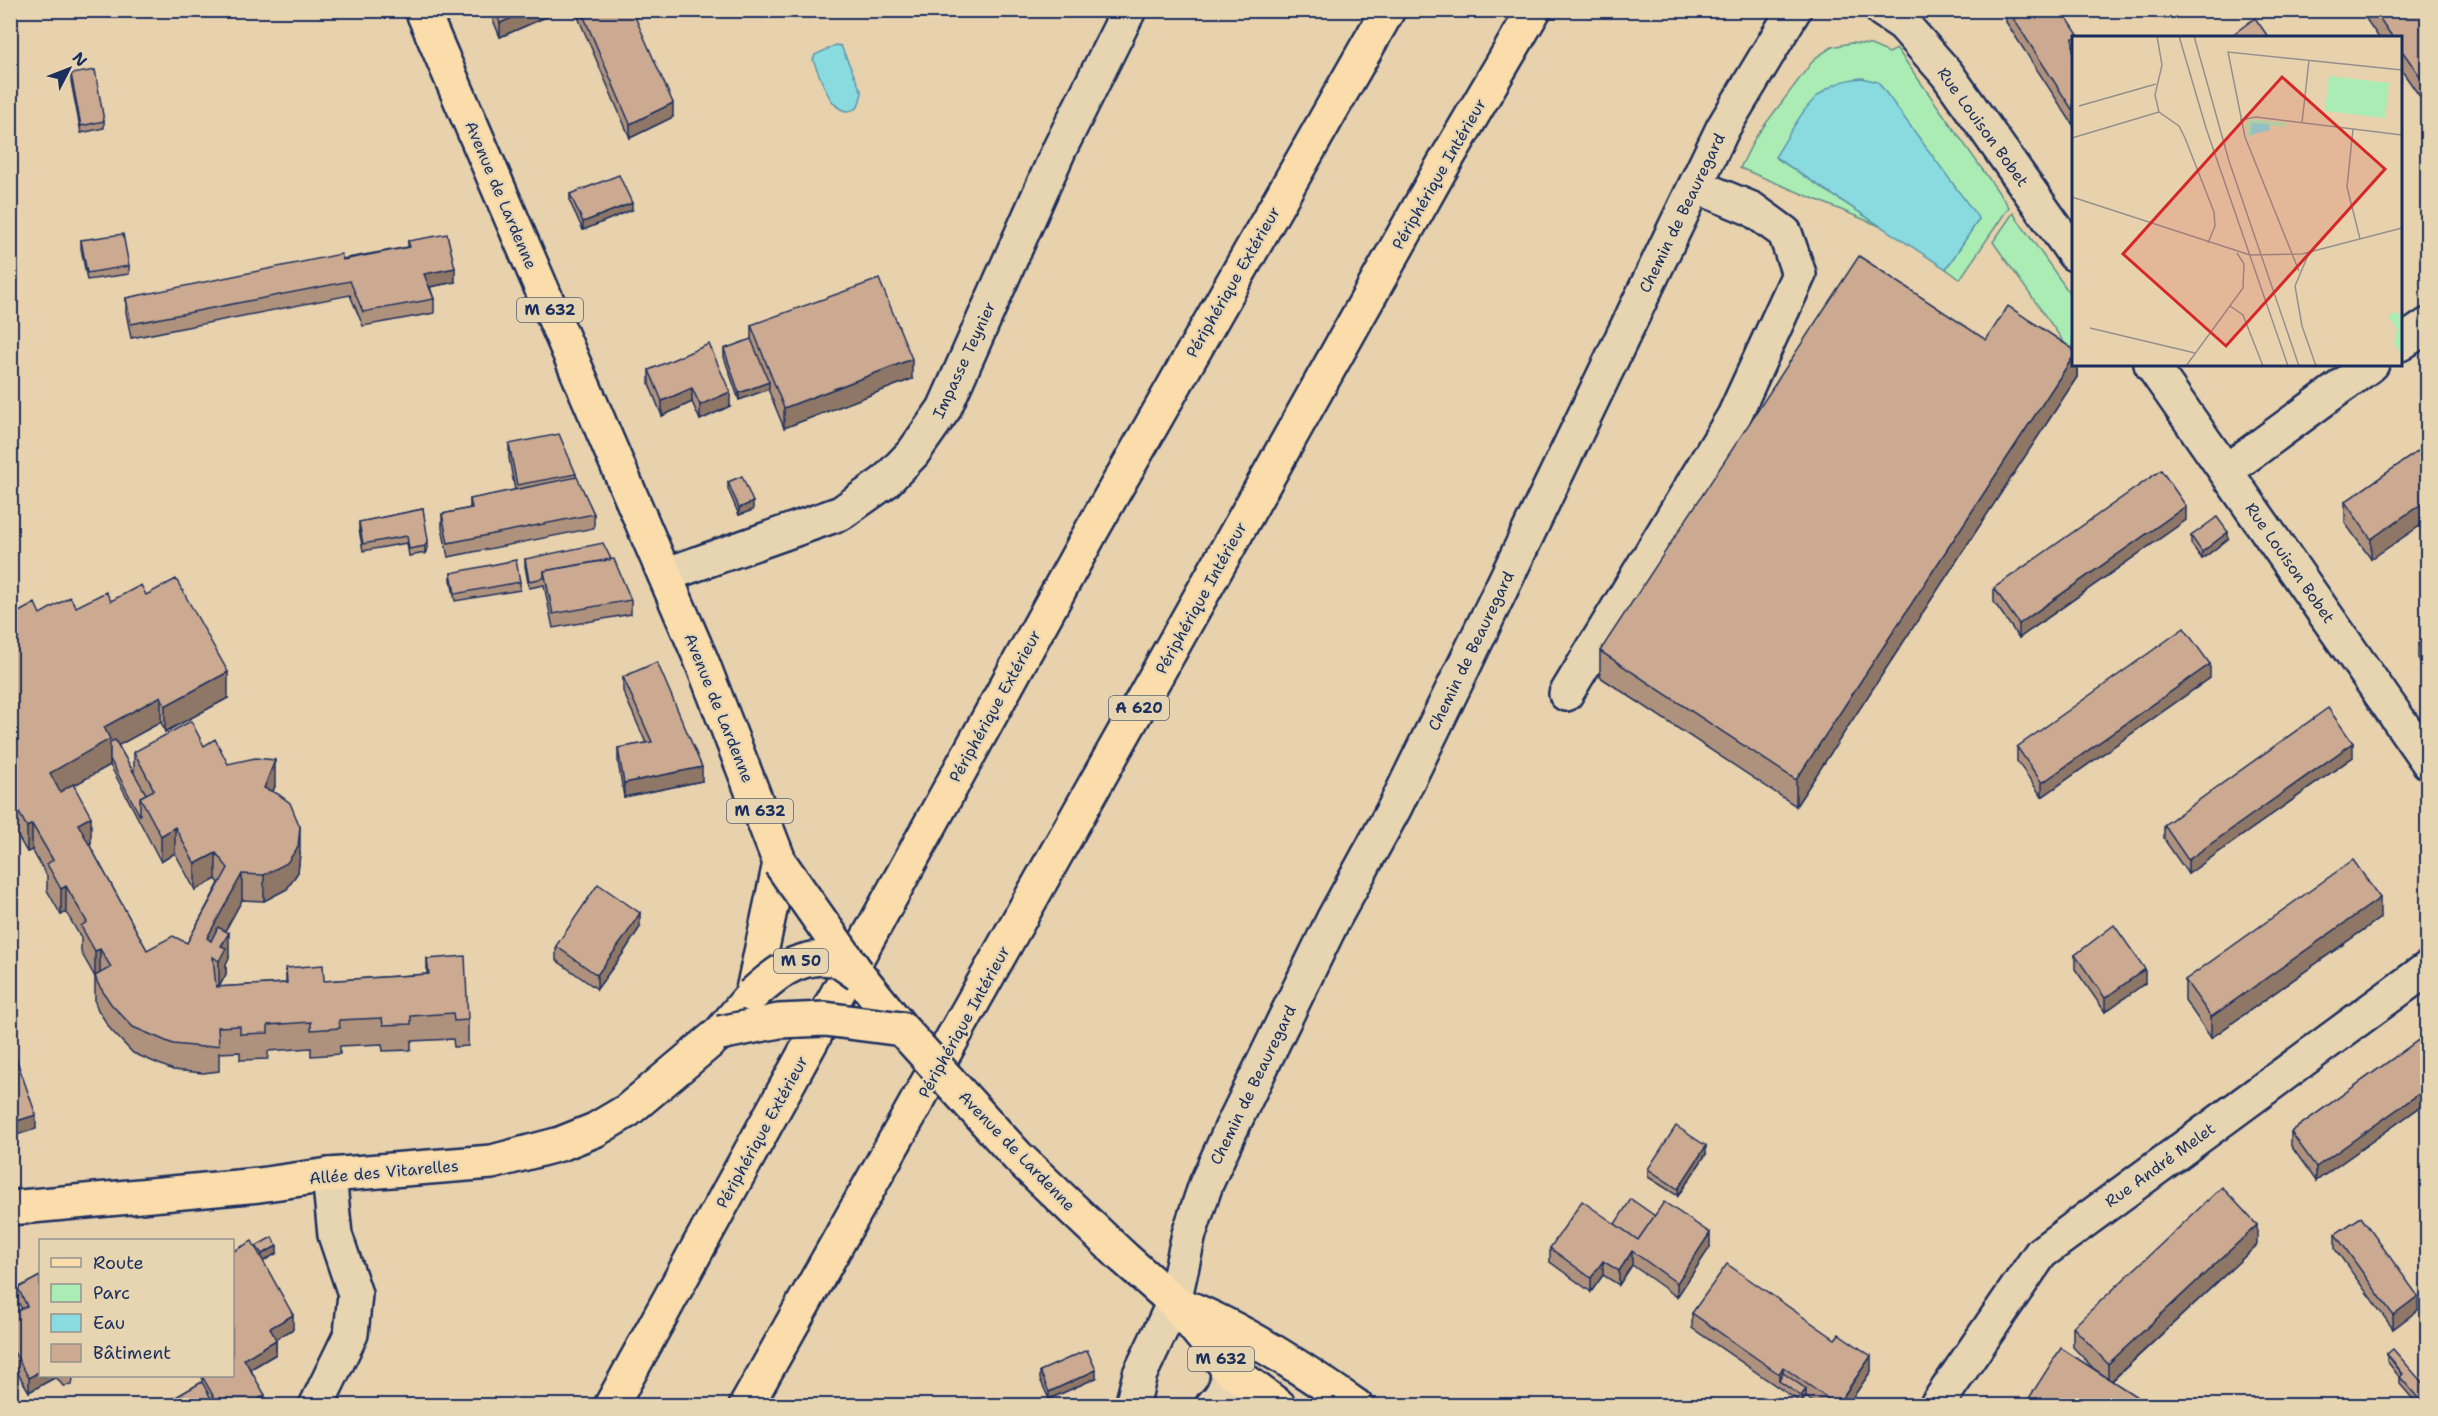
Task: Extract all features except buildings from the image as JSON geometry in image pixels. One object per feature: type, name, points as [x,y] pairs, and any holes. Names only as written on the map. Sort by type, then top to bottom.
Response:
[{"type":"main road","name":"Avenue de Lardenne","points":[[422,10],[665,575],[741,760],[780,863],[857,973],[902,1029],[1018,1157],[1174,1302],[1228,1368],[1279,1406]]},
{"type":"main road","name":"Périphérique Extérieur","points":[[611,1406],[1086,540],[1388,10]]},
{"type":"main road","name":"Périphérique Intérieur","points":[[747,1406],[1439,172],[1534,10]]},
{"type":"main road","name":"Allée des Vitarelles","points":[[10,1208],[259,1185],[329,1175],[492,1162],[560,1144],[595,1130],[619,1116],[672,1076],[720,1034],[752,995],[780,863]]},
{"type":"main road","name":"M 50","points":[[752,995],[779,970],[804,960],[834,959],[857,973]]},
{"type":"main road","name":"Allée des Vitarelles","points":[[720,1034],[779,1021],[825,1019],[902,1029]]},
{"type":"main road","name":"Avenue de Lardenne","points":[[1174,1302],[1210,1316],[1309,1374],[1356,1406]]},
{"type":"street","name":"Impasse Teynier","points":[[665,575],[840,513],[885,482],[913,453],[944,410],[1059,150],[1129,10]]},
{"type":"street","name":"Chemin de Beauregard","points":[[1132,1406],[1140,1374],[1174,1302],[1189,1234],[1206,1184],[1231,1129],[1332,920],[1400,797],[1723,128],[1794,10]]},
{"type":"street","name":"Rue Louison Bobet","points":[[1882,10],[1903,24],[1947,75],[2072,253]]},
{"type":"street","points":[[1566,694],[1734,416],[1799,274],[1785,233],[1752,209],[1696,186]]},
{"type":"street","points":[[2402,343],[2427,325]]},
{"type":"street","name":"Rue Louison Bobet","points":[[2152,366],[2427,762]]},
{"type":"street","points":[[2226,471],[2370,366]]},
{"type":"street","name":"Rue André Melet","points":[[1936,1406],[2042,1253],[2427,968]]},
{"type":"street","points":[[316,1406],[351,1334],[355,1294],[335,1235],[329,1175]]},
{"type":"street","points":[[1210,1316],[1228,1368],[1224,1394],[1212,1406]]},
{"type":"green space","points":[[1851,43],[1871,45],[1889,53],[1897,49],[2009,207],[1960,279],[1946,269],[1979,219],[1775,157],[1882,227],[1740,168],[1755,138],[1815,58],[1832,47]]},
{"type":"green space","points":[[2013,213],[2072,297],[2072,354],[1993,242]]},
{"type":"water","points":[[836,45],[841,46],[862,93],[858,107],[849,111],[842,110],[829,97],[813,60],[815,55]]},
{"type":"water","points":[[1862,78],[1878,82],[1979,219],[1946,269],[1775,157],[1800,117],[1819,95],[1831,86]]}]
